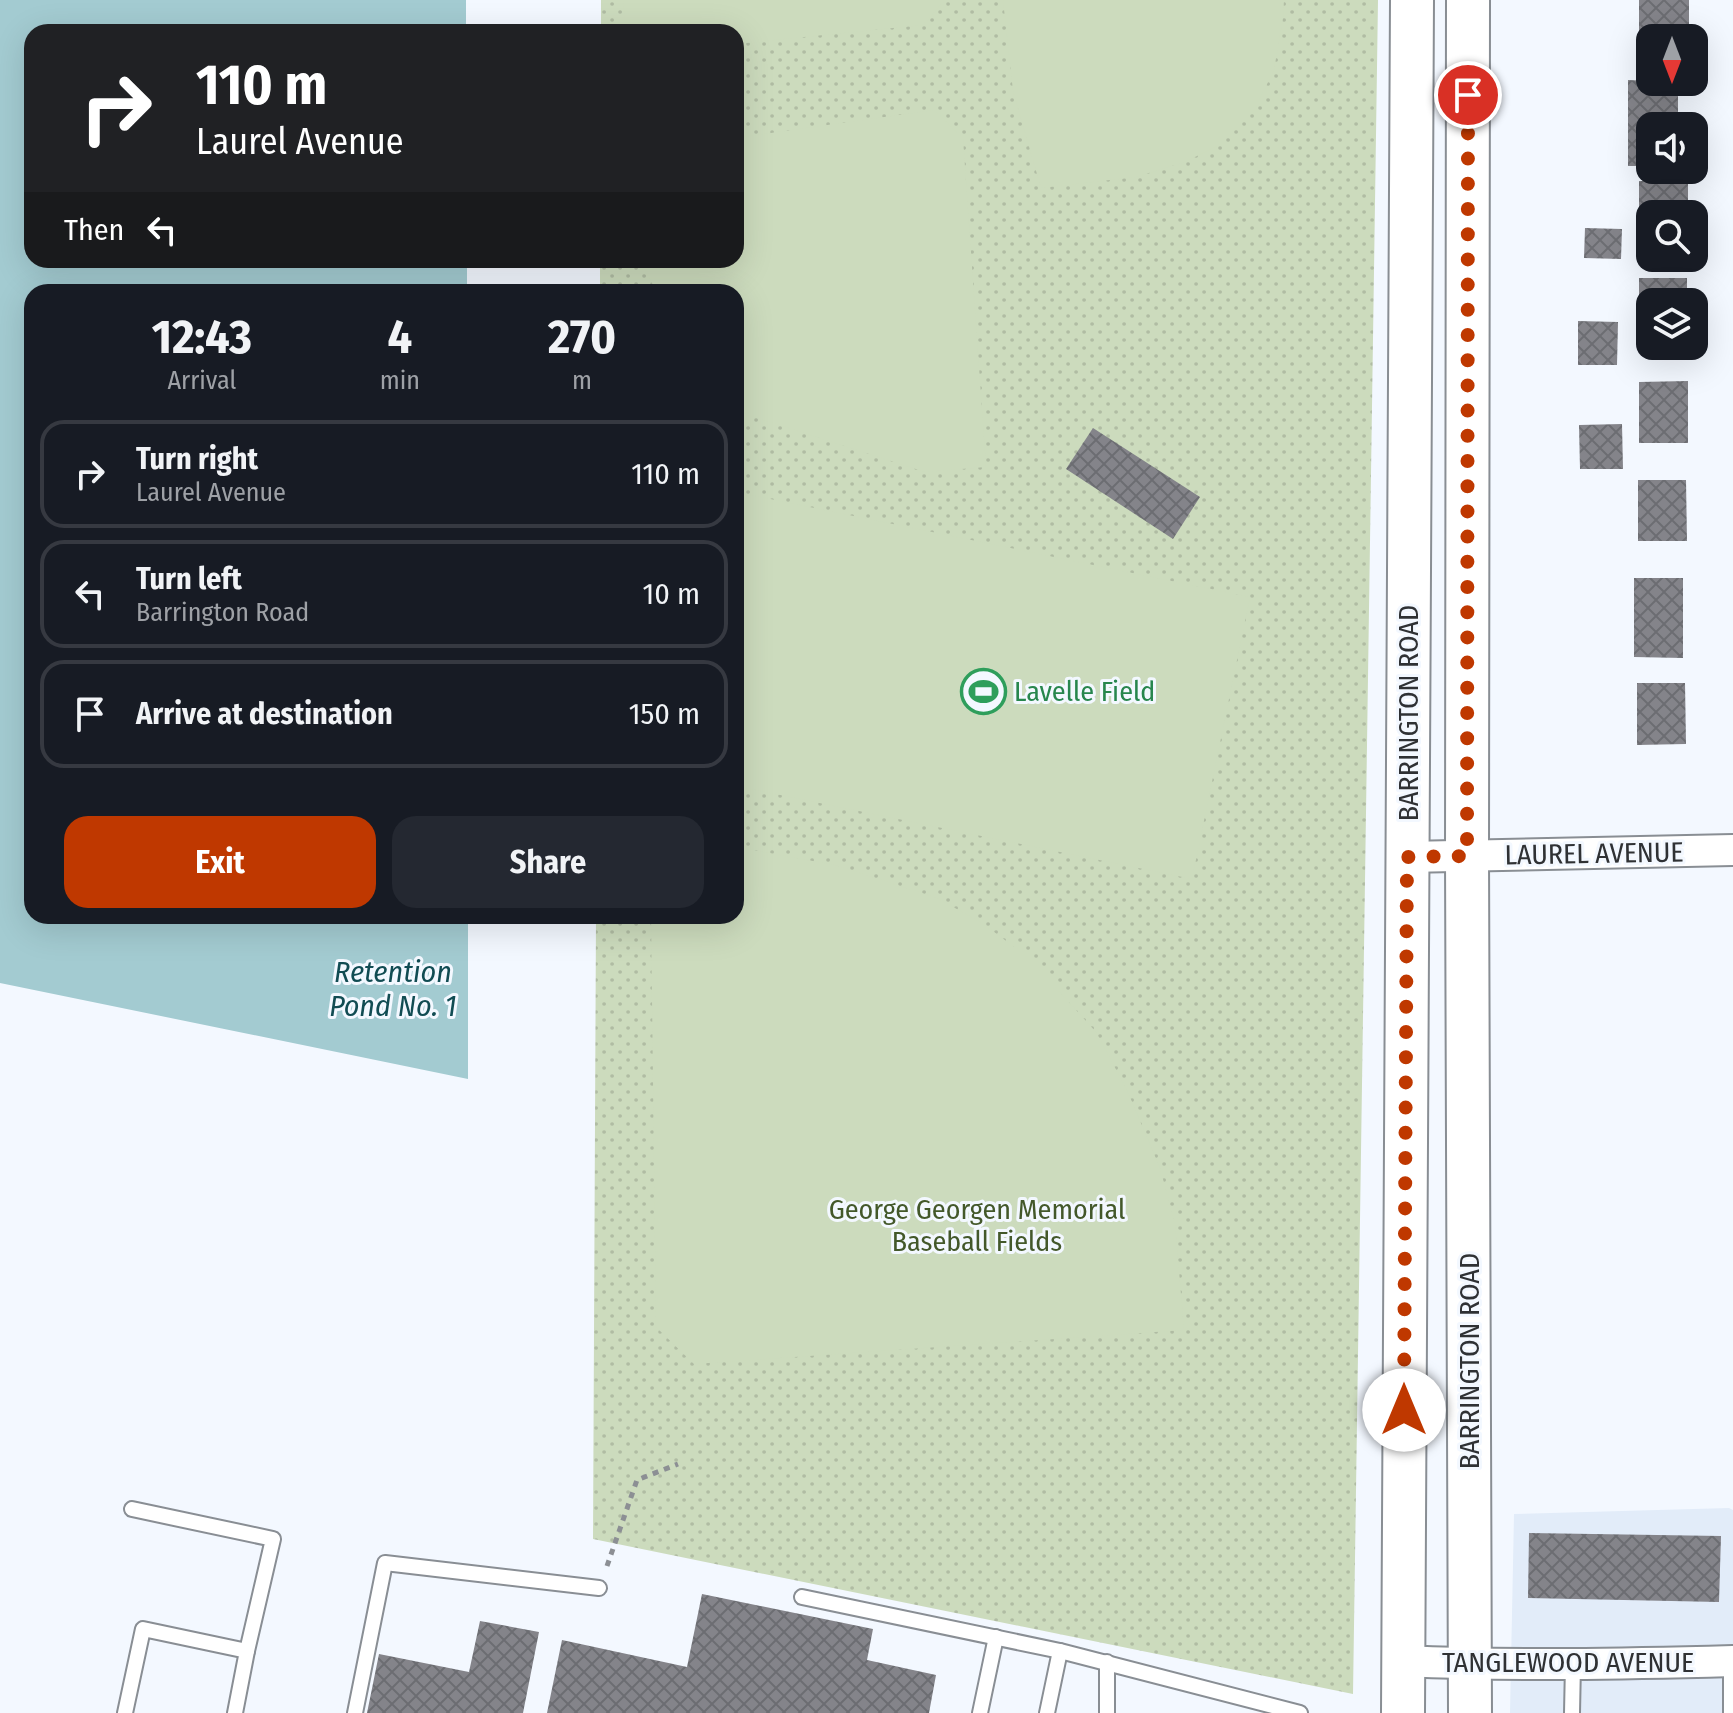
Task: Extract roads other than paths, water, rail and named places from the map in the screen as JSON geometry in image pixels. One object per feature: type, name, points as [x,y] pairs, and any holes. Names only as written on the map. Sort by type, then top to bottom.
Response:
[{"type":"main road","name":"BARRINGTON ROAD","points":[[1403,1713],[1412,0]]},
{"type":"main road","name":"BARRINGTON ROAD","points":[[1468,0],[1470,1713]]},
{"type":"street","name":"LAUREL AVENUE","points":[[1407,857],[1733,850]]},
{"type":"street","name":"TANGLEWOOD AVENUE","points":[[1403,1661],[1471,1664],[1732,1661]]},
{"type":"lane","points":[[132,1509],[273,1539],[235,1713]]},
{"type":"lane","points":[[355,1713],[385,1563],[599,1588]]},
{"type":"lane","points":[[802,1597],[1060,1651],[1300,1713]]},
{"type":"lane","points":[[125,1713],[143,1629],[247,1651]]},
{"type":"lane","points":[[980,1713],[996,1637]]},
{"type":"lane","points":[[1047,1713],[1060,1651]]},
{"type":"lane","points":[[1731,1713],[1732,1661]]},
{"type":"lane","points":[[1107,1662],[1107,1713]]},
{"type":"lane","points":[[1572,1713],[1573,1664]]},
{"type":"water","name":"Retention Pond No. 1","points":[[0,0],[466,0],[466,24],[24,24],[24,268],[467,268],[467,284],[24,284],[24,924],[468,924],[468,1079],[0,983]]},
{"type":"place","name":"Lavelle Field","points":[[983,691]]},
{"type":"park label","name":"George Georgen Memorial Baseball Fields","points":[[977,1225]]}]
